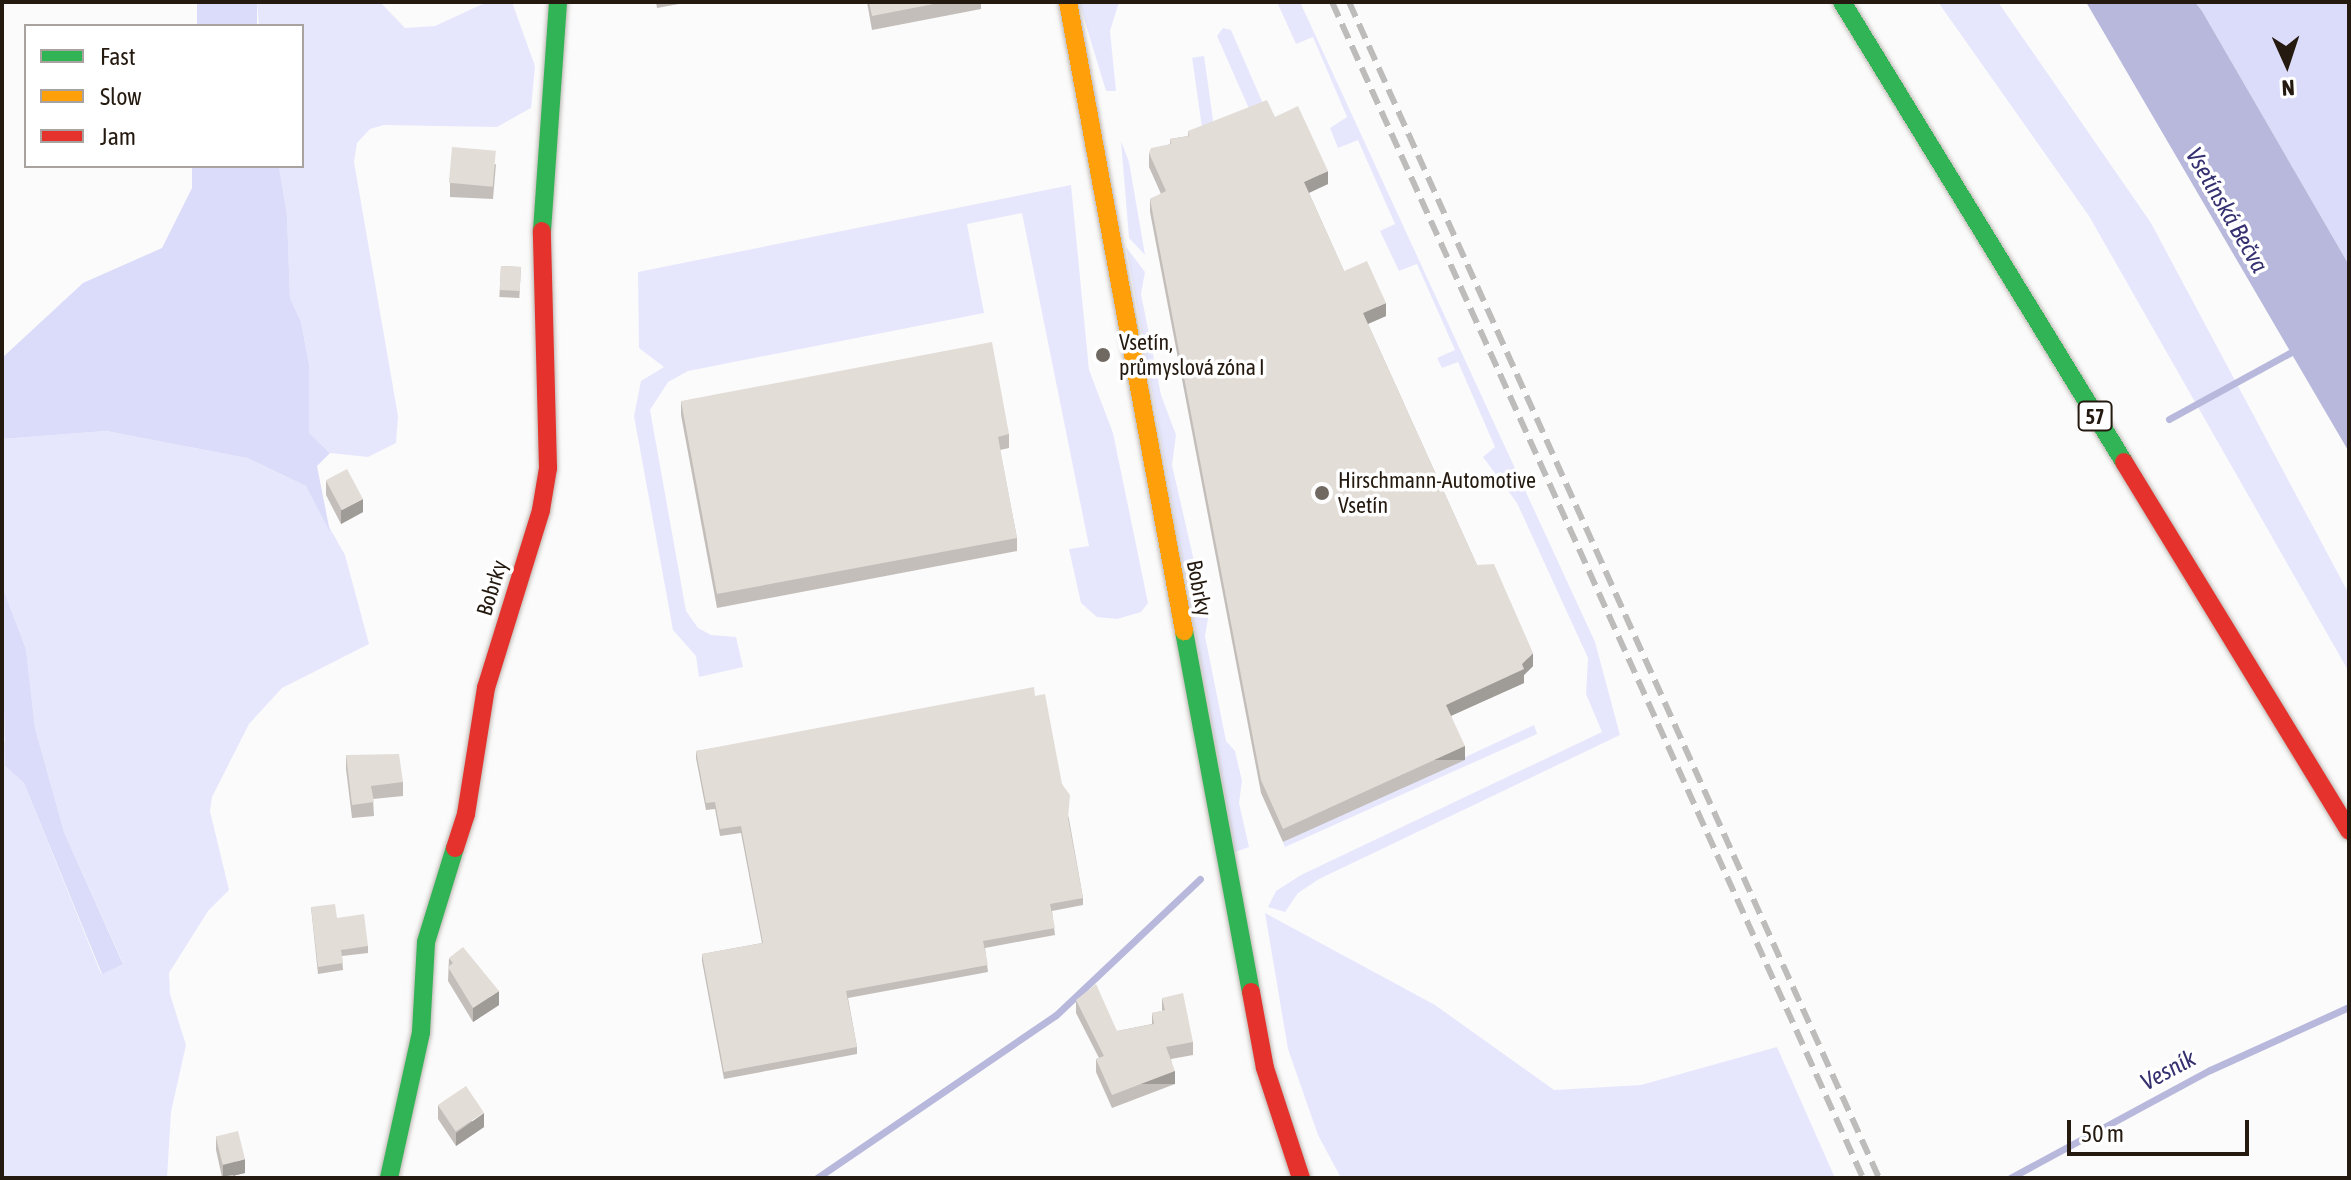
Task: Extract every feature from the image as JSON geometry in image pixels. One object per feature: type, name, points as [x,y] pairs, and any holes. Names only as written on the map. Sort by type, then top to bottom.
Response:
[{"type":"street","name":"Bobrky","points":[[389,1178],[421,1032],[426,942],[466,814],[486,688],[541,510],[548,468],[541,211],[558,2]]},
{"type":"street","name":"Bobrky","points":[[1068,2],[1265,1068],[1301,1178]]},
{"type":"street","name":"57","points":[[1842,2],[2349,831]]},
{"type":"shaded area","points":[[197,2],[257,2],[257,24],[197,24]]},
{"type":"shaded area","points":[[257,2],[380,2],[405,28],[435,26],[487,2],[512,2],[535,66],[531,108],[497,127],[384,125],[370,129],[357,143],[354,162],[398,416],[396,443],[368,457],[330,453],[309,433],[309,364],[301,322],[290,298],[287,215],[279,168],[304,168],[304,24],[259,24]]},
{"type":"shaded area","points":[[1079,2],[1119,2],[1110,31],[1116,91],[1106,91]]},
{"type":"shaded area","points":[[1277,2],[1300,2],[1595,642],[1620,735],[1319,879],[1298,893],[1285,912],[1268,907],[1276,891],[1301,875],[1602,732],[1586,694],[1588,658],[1517,503],[1483,457],[1495,447],[1458,362],[1442,368],[1437,358],[1455,350],[1417,264],[1399,271],[1380,231],[1395,224],[1358,140],[1338,148],[1330,128],[1347,117],[1313,37],[1296,44]]},
{"type":"shaded area","points":[[1938,2],[1998,2],[2151,223],[2349,594],[2349,672],[2089,216]]},
{"type":"shaded area","points":[[2195,2],[2349,2],[2349,265],[2202,11]]},
{"type":"shaded area","points":[[1223,28],[1231,30],[1267,113],[1254,120],[1217,36]]},
{"type":"shaded area","points":[[1204,56],[1215,137],[1204,139],[1192,58]]},
{"type":"shaded area","points":[[1121,141],[1129,162],[1145,255],[1129,238]]},
{"type":"shaded area","points":[[192,168],[279,168],[287,215],[290,298],[301,322],[309,364],[309,433],[330,453],[317,466],[330,532],[306,486],[247,458],[106,431],[2,439],[2,358],[83,283],[162,248],[192,188]]},
{"type":"shaded area","points":[[1071,185],[1089,370],[1113,433],[1148,603],[1141,612],[1117,619],[1097,617],[1081,603],[1069,549],[1089,546],[1022,213],[967,224],[984,313],[688,371],[668,382],[650,410],[686,611],[698,628],[711,635],[736,637],[743,667],[699,677],[696,656],[673,630],[634,416],[641,381],[664,367],[639,348],[638,272]]},
{"type":"shaded area","points":[[1126,247],[1145,272],[1141,294],[1161,395],[1176,435],[1172,465],[1209,613],[1205,636],[1226,741],[1235,751],[1242,781],[1239,803],[1249,847],[1235,852]]},
{"type":"shaded area","points":[[106,431],[247,458],[306,486],[345,555],[369,644],[282,688],[249,724],[212,797],[210,811],[229,890],[208,911],[169,973],[170,994],[186,1045],[171,1112],[167,1178],[2,1178],[2,739],[8,747],[5,766],[24,783],[101,974],[123,963],[64,832],[35,728],[26,649],[2,586],[2,439]]},
{"type":"shaded area","points":[[2,586],[26,649],[35,728],[64,832],[123,964],[102,974],[24,783],[5,766]]},
{"type":"shaded area","points":[[1534,725],[1537,734],[1285,847],[1283,842]]},
{"type":"shaded area","points":[[1265,913],[1435,1005],[1554,1090],[1641,1085],[1777,1047],[1835,1178],[1341,1178],[1318,1135],[1288,1049]]},
{"type":"water","name":"Vsetínská Bečva","points":[[2086,2],[2195,2],[2202,11],[2349,265],[2349,452]]},
{"type":"building","points":[[869,2],[944,2],[872,16]]},
{"type":"building","name":"Hirschmann-Automotive Vsetín","points":[[1267,100],[1275,117],[1298,106],[1328,171],[1304,182],[1344,271],[1367,261],[1386,303],[1363,313],[1477,565],[1494,564],[1533,653],[1522,664],[1524,669],[1446,705],[1465,746],[1283,829],[1261,780],[1150,199],[1166,191],[1149,153],[1151,148],[1171,144],[1170,139],[1189,136],[1188,131]]},
{"type":"building","points":[[452,147],[496,151],[493,187],[449,183]]},
{"type":"building","points":[[501,266],[521,267],[520,291],[500,290]]},
{"type":"building","points":[[992,342],[1009,434],[998,437],[1017,538],[717,594],[681,401]]},
{"type":"building","points":[[347,469],[363,499],[342,510],[326,480]]},
{"type":"building","points":[[1034,687],[1035,696],[1045,694],[1062,784],[1070,795],[1068,818],[1083,898],[1050,904],[1055,928],[983,941],[988,965],[846,991],[857,1047],[724,1072],[702,954],[763,943],[741,826],[720,829],[715,802],[706,803],[696,751]]},
{"type":"building","points":[[399,754],[403,782],[371,786],[374,802],[352,805],[346,755]]},
{"type":"building","points":[[335,904],[337,918],[364,914],[368,946],[341,950],[343,963],[318,967],[311,907]]},
{"type":"building","points":[[463,947],[499,991],[473,1008],[448,967],[453,963],[449,958]]},
{"type":"building","points":[[1096,984],[1117,1031],[1154,1024],[1152,1013],[1165,1010],[1162,998],[1183,993],[1193,1042],[1166,1047],[1175,1071],[1112,1095],[1096,1059],[1104,1056],[1076,1000]]},
{"type":"building","points":[[466,1086],[484,1113],[456,1132],[438,1105]]},
{"type":"building","points":[[238,1131],[245,1159],[223,1165],[216,1137]]},
{"type":"waterway","points":[[2169,419],[2297,349]]},
{"type":"waterway","points":[[817,1178],[1056,1015],[1200,879]]},
{"type":"waterway","name":"Vesník","points":[[2010,1178],[2210,1070],[2349,1007]]},
{"type":"railway","points":[[1332,2],[1863,1178]]},
{"type":"railway","points":[[1349,2],[1879,1178]]},
{"type":"traffic: fast","points":[[542,231],[558,2]]},
{"type":"traffic: fast","points":[[1842,2],[2124,462]]},
{"type":"traffic: fast","points":[[1184,631],[1251,992]]},
{"type":"traffic: fast","points":[[389,1178],[421,1032],[426,942],[455,848]]},
{"type":"traffic: slow","points":[[1068,2],[1184,631]]},
{"type":"traffic: jam","points":[[455,848],[466,814],[486,688],[541,510],[548,468],[542,231]]},
{"type":"traffic: jam","points":[[2124,462],[2349,831]]},
{"type":"traffic: jam","points":[[1251,992],[1265,1068],[1301,1178]]},
{"type":"place","name":"Vsetín, průmyslová zóna I","points":[[1103,355]]},
{"type":"place","name":"Hirschmann-Automotive Vsetín","points":[[1322,493]]}]
